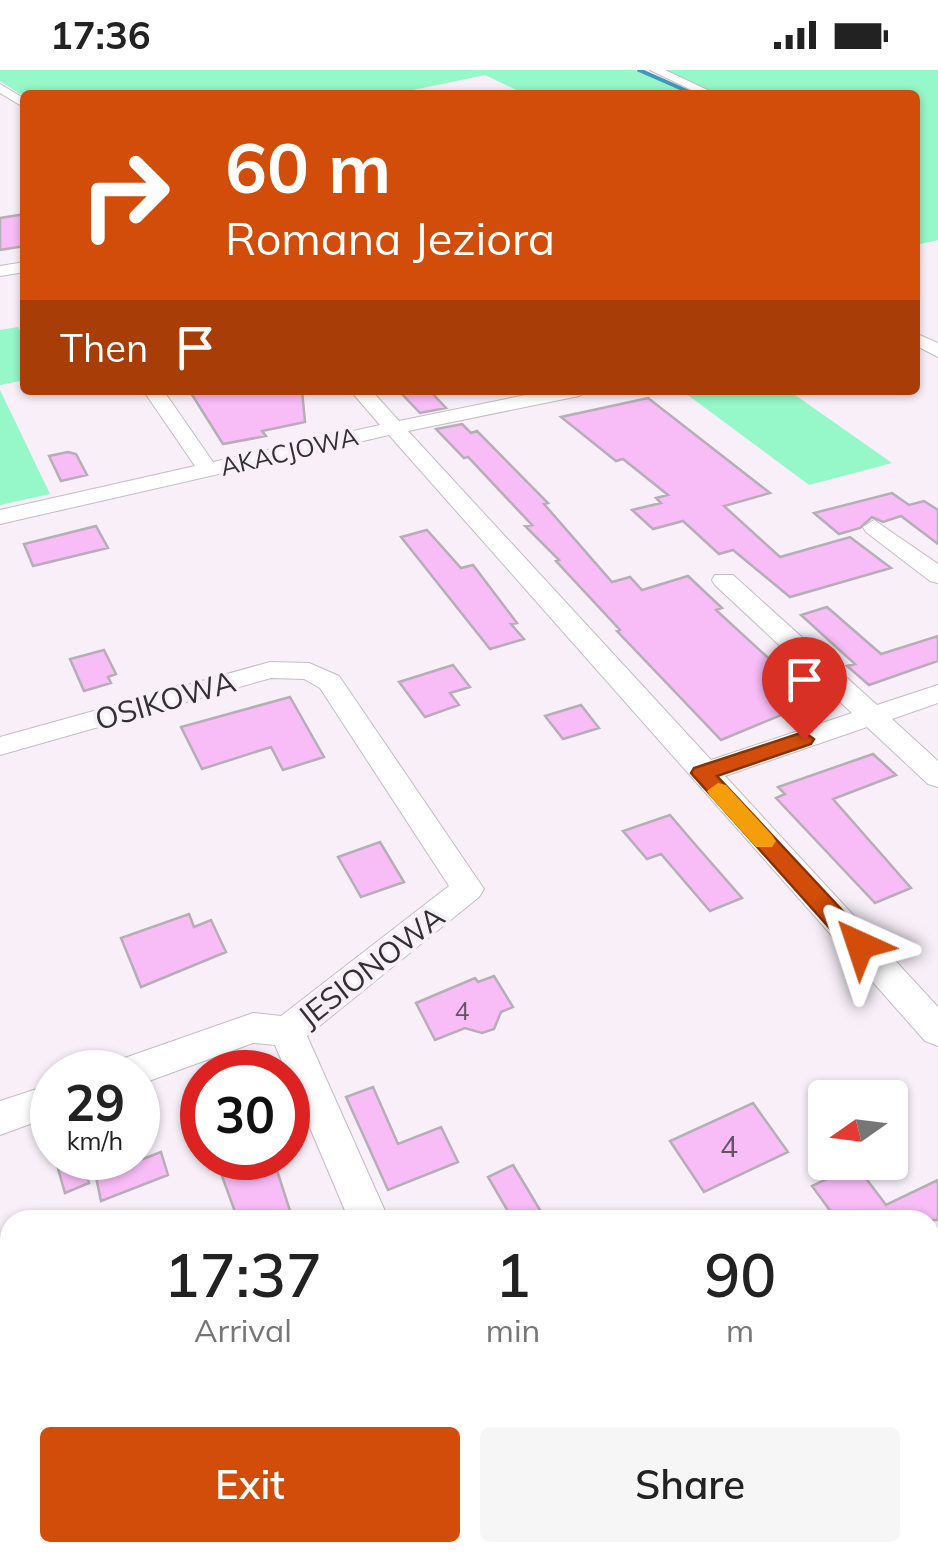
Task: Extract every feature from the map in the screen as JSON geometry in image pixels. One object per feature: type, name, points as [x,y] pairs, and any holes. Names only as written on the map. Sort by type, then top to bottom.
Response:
[{"type":"street","points":[[656,70],[701,90]]},
{"type":"street","points":[[157,395],[208,470]]},
{"type":"street","points":[[364,395],[938,1031]]},
{"type":"street","name":"AKACJOWA","points":[[0,517],[556,395]]},
{"type":"street","points":[[874,527],[938,576]]},
{"type":"street","points":[[724,580],[938,778]]},
{"type":"street","name":"OSIKOWA","points":[[0,746],[270,670],[309,670],[330,682]]},
{"type":"street","name":"JESIONOWA","points":[[330,682],[468,889],[286,1032],[366,1210]]},
{"type":"street","points":[[702,773],[938,694]]},
{"type":"street","points":[[160,1061],[254,1028],[286,1032]]},
{"type":"street","points":[[0,1118],[30,1108]]},
{"type":"green space","points":[[0,70],[635,70],[680,90],[516,90],[485,75],[413,90],[20,90],[20,94],[0,81]]},
{"type":"green space","points":[[662,70],[938,70],[938,240],[920,244],[920,90],[707,90]]},
{"type":"green space","points":[[18,327],[20,331],[20,381],[0,385],[0,330]]},
{"type":"green space","points":[[0,390],[50,494],[0,505]]},
{"type":"green space","points":[[688,395],[795,395],[892,463],[809,485]]},
{"type":"building","points":[[20,215],[20,247],[0,250],[0,218]]},
{"type":"building","points":[[192,395],[302,395],[305,422],[262,431],[266,436],[223,444]]},
{"type":"building","points":[[403,395],[434,395],[446,408],[420,413]]},
{"type":"building","points":[[648,398],[770,493],[724,506],[780,557],[850,537],[891,568],[790,597],[733,550],[719,554],[683,521],[653,529],[632,510],[661,503],[656,498],[668,495],[623,459],[616,461],[561,417]]},
{"type":"building","points":[[462,424],[471,433],[477,431],[548,503],[544,504],[612,582],[630,577],[642,590],[688,576],[722,608],[716,610],[815,701],[721,740],[617,631],[620,630],[556,561],[559,560],[525,526],[532,525],[436,429]]},
{"type":"building","points":[[76,454],[87,475],[61,481],[49,456]]},
{"type":"building","points":[[892,493],[909,505],[924,501],[938,510],[938,544],[901,516],[883,522],[872,517],[860,528],[839,534],[814,513]]},
{"type":"building","points":[[96,526],[108,548],[33,566],[24,544]]},
{"type":"building","points":[[427,530],[461,568],[473,565],[517,623],[511,624],[524,639],[490,649],[401,537]]},
{"type":"building","points":[[827,607],[881,654],[938,636],[938,661],[869,685],[847,666],[855,664],[801,615]]},
{"type":"building","points":[[104,650],[116,674],[108,677],[111,683],[84,691],[70,659]]},
{"type":"building","points":[[453,665],[470,687],[450,693],[459,705],[425,717],[399,682]]},
{"type":"building","points":[[290,697],[324,757],[283,770],[271,747],[202,769],[181,727]]},
{"type":"building","points":[[581,705],[599,728],[563,739],[545,716]]},
{"type":"building","points":[[873,754],[896,775],[833,799],[911,888],[875,903],[776,798],[785,794],[778,787]]},
{"type":"building","points":[[670,815],[742,898],[710,911],[661,854],[647,859],[623,831]]},
{"type":"building","points":[[380,842],[404,882],[361,897],[338,857]]},
{"type":"building","points":[[189,914],[194,927],[211,920],[226,952],[141,987],[121,938]]},
{"type":"building","points":[[494,976],[513,1007],[501,1012],[494,1029],[482,1033],[465,1028],[435,1040],[416,1003],[475,978],[478,982]]},
{"type":"building","points":[[373,1087],[398,1144],[441,1127],[458,1162],[388,1190],[346,1097]]},
{"type":"building","points":[[753,1103],[788,1152],[704,1192],[670,1141]]},
{"type":"building","points":[[160,1152],[168,1175],[160,1178]]},
{"type":"building","points":[[513,1165],[540,1210],[507,1210],[488,1177]]},
{"type":"building","points":[[61,1180],[88,1180],[89,1183],[65,1193]]},
{"type":"building","points":[[97,1180],[155,1180],[101,1201]]},
{"type":"building","points":[[223,1180],[280,1180],[290,1210],[234,1210]]},
{"type":"building","points":[[825,1180],[867,1180],[886,1205],[938,1180],[938,1210],[830,1210],[812,1186]]},
{"type":"waterway","points":[[639,70],[685,90]]},
{"type":"slow traffic","points":[[718,791],[764,841]]},
{"type":"route","points":[[804,739],[702,773],[860,945]]}]
